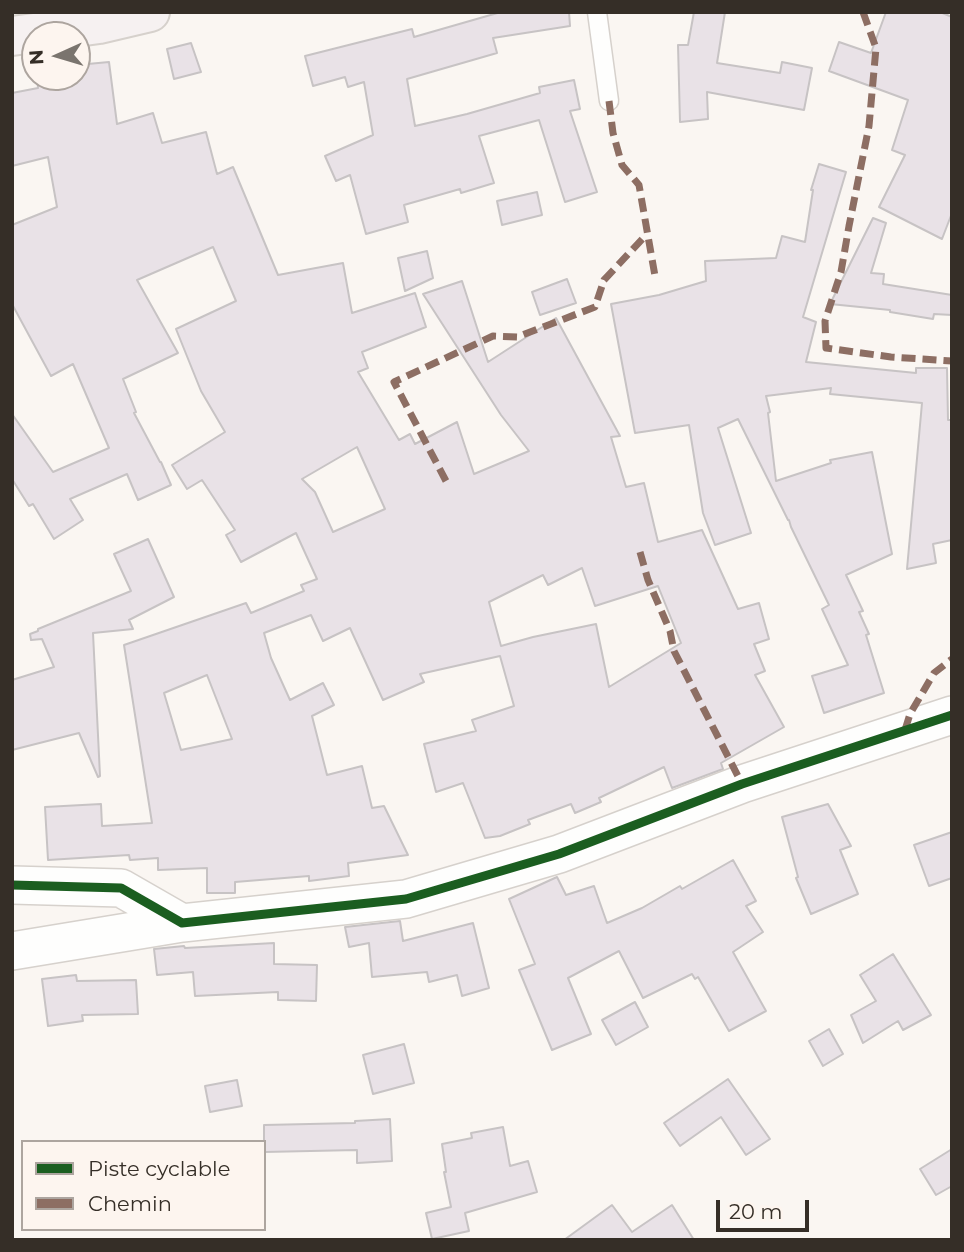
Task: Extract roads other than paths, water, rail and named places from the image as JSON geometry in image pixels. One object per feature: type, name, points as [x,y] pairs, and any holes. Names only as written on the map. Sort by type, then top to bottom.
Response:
[{"type":"main road","points":[[12,36],[99,24],[150,12]]},
{"type":"street","points":[[12,951],[182,923],[406,899],[559,854],[742,784],[952,715]]},
{"type":"street","points":[[12,885],[121,888],[182,923]]},
{"type":"lane","points":[[597,12],[609,101]]}]
